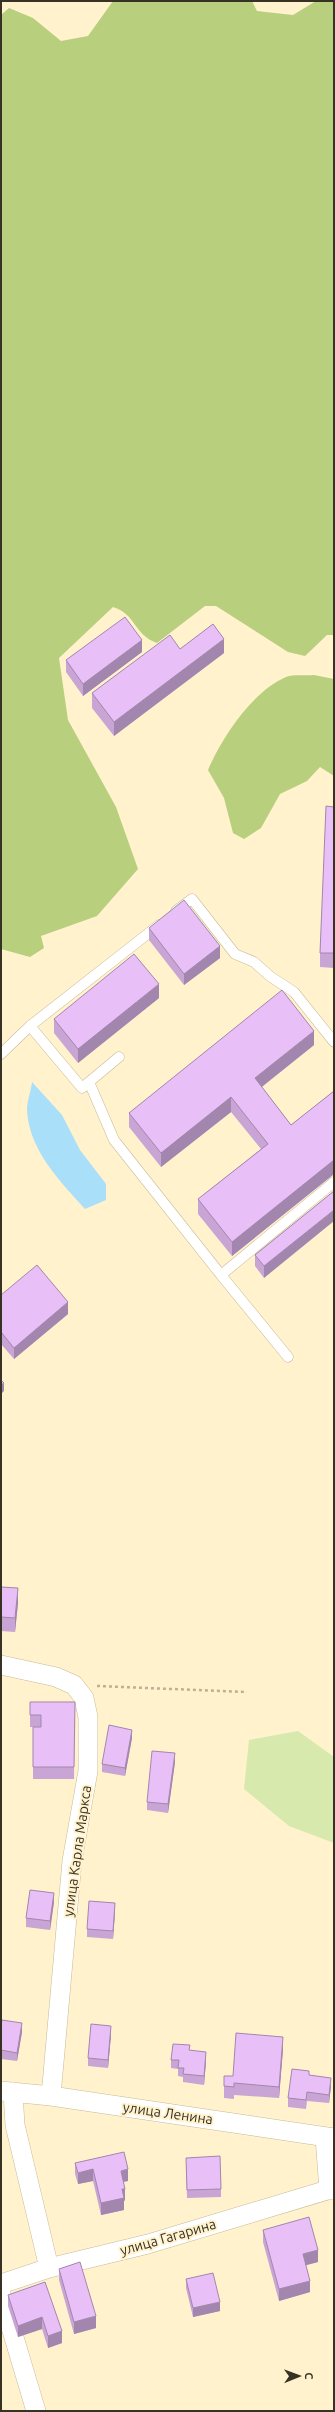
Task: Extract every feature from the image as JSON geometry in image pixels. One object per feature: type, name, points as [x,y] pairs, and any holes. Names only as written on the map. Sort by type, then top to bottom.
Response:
[{"type":"street","points":[[1,1665],[56,1677],[74,1685]]},
{"type":"street","name":"улица Карла Маркса","points":[[51,2096],[72,1861],[88,1771],[88,1717],[84,1698],[74,1685]]},
{"type":"street","points":[[7,2092],[49,2268]]},
{"type":"street","name":"улица Ленина","points":[[7,2092],[51,2096],[330,2138]]},
{"type":"street","points":[[330,2138],[331,2189]]},
{"type":"street","name":"улица Гагарина","points":[[1,2284],[49,2268],[148,2244],[331,2189]]},
{"type":"street","points":[[1,2294],[36,2411]]},
{"type":"lane","points":[[1,1054],[30,1026],[192,899],[235,954],[254,962],[271,977],[294,992],[334,1042]]},
{"type":"lane","points":[[30,1026],[82,1088],[119,1057]]},
{"type":"lane","points":[[89,1082],[114,1140],[288,1357]]},
{"type":"lane","points":[[221,1275],[334,1182]]},
{"type":"path","points":[[74,1685],[247,1692]]},
{"type":"green space","points":[[113,1],[252,1],[257,11],[293,15],[316,1],[334,1],[334,635],[327,635],[305,656],[288,652],[216,606],[205,606],[157,643],[144,635],[126,614],[113,607],[59,658],[68,720],[116,807],[138,869],[97,916],[41,936],[44,948],[30,957],[1,949],[1,15],[9,8],[33,18],[61,41],[88,36]]},
{"type":"green space","points":[[314,675],[334,679],[334,776],[320,767],[307,781],[280,794],[261,828],[244,839],[233,833],[224,798],[208,770],[230,730],[240,716],[262,693],[286,677]]},
{"type":"green space","points":[[298,1731],[334,1757],[334,1843],[289,1826],[244,1789],[249,1740]]},
{"type":"water","points":[[32,1082],[62,1115],[80,1150],[106,1184],[106,1200],[85,1209],[47,1164],[33,1138],[29,1125],[27,1107]]},
{"type":"building","points":[[125,617],[142,640],[83,684],[66,660]]},
{"type":"building","points":[[213,624],[224,639],[114,722],[92,693],[170,635],[180,649]]},
{"type":"building","points":[[326,806],[334,807],[334,953],[320,953]]},
{"type":"building","points":[[184,900],[220,946],[184,974],[149,928]]},
{"type":"building","points":[[134,954],[159,984],[78,1049],[54,1019]]},
{"type":"building","points":[[282,990],[314,1031],[255,1078],[291,1125],[334,1091],[334,1160],[232,1242],[198,1199],[268,1144],[231,1097],[161,1153],[129,1113]]},
{"type":"building","points":[[334,1191],[334,1210],[264,1266],[255,1255]]},
{"type":"building","points":[[37,1265],[68,1302],[14,1348],[1,1332],[1,1295]]},
{"type":"building","points":[[1,1587],[18,1588],[15,1618],[1,1617]]},
{"type":"building","points":[[30,1702],[75,1702],[74,1767],[33,1767],[33,1727],[41,1727],[41,1715],[30,1715]]},
{"type":"building","points":[[109,1725],[132,1730],[125,1768],[102,1764]]},
{"type":"building","points":[[152,1751],[175,1753],[168,1804],[147,1802]]},
{"type":"building","points":[[30,1890],[54,1893],[50,1921],[26,1918]]},
{"type":"building","points":[[89,1901],[115,1903],[113,1931],[87,1929]]},
{"type":"building","points":[[2,2020],[22,2023],[17,2053],[1,2050]]},
{"type":"building","points":[[91,2024],[111,2026],[108,2060],[88,2058]]},
{"type":"building","points":[[236,2033],[283,2037],[279,2087],[234,2083],[234,2087],[224,2086],[224,2076],[233,2076]]},
{"type":"building","points":[[173,2044],[190,2045],[189,2050],[206,2052],[204,2076],[183,2074],[184,2068],[178,2068],[179,2060],[171,2060]]},
{"type":"building","points":[[292,2069],[309,2071],[309,2075],[331,2078],[329,2095],[307,2092],[306,2100],[288,2098]]},
{"type":"building","points":[[124,2152],[128,2169],[121,2171],[125,2189],[122,2189],[124,2198],[101,2203],[93,2169],[78,2173],[75,2163]]},
{"type":"building","points":[[220,2156],[221,2189],[187,2190],[186,2158]]},
{"type":"building","points":[[309,2217],[318,2250],[303,2254],[310,2281],[279,2289],[263,2230]]},
{"type":"building","points":[[80,2262],[96,2316],[74,2322],[59,2269]]},
{"type":"building","points":[[213,2273],[220,2302],[193,2308],[186,2279]]},
{"type":"building","points":[[45,2282],[62,2331],[48,2336],[42,2317],[18,2326],[8,2295]]}]
